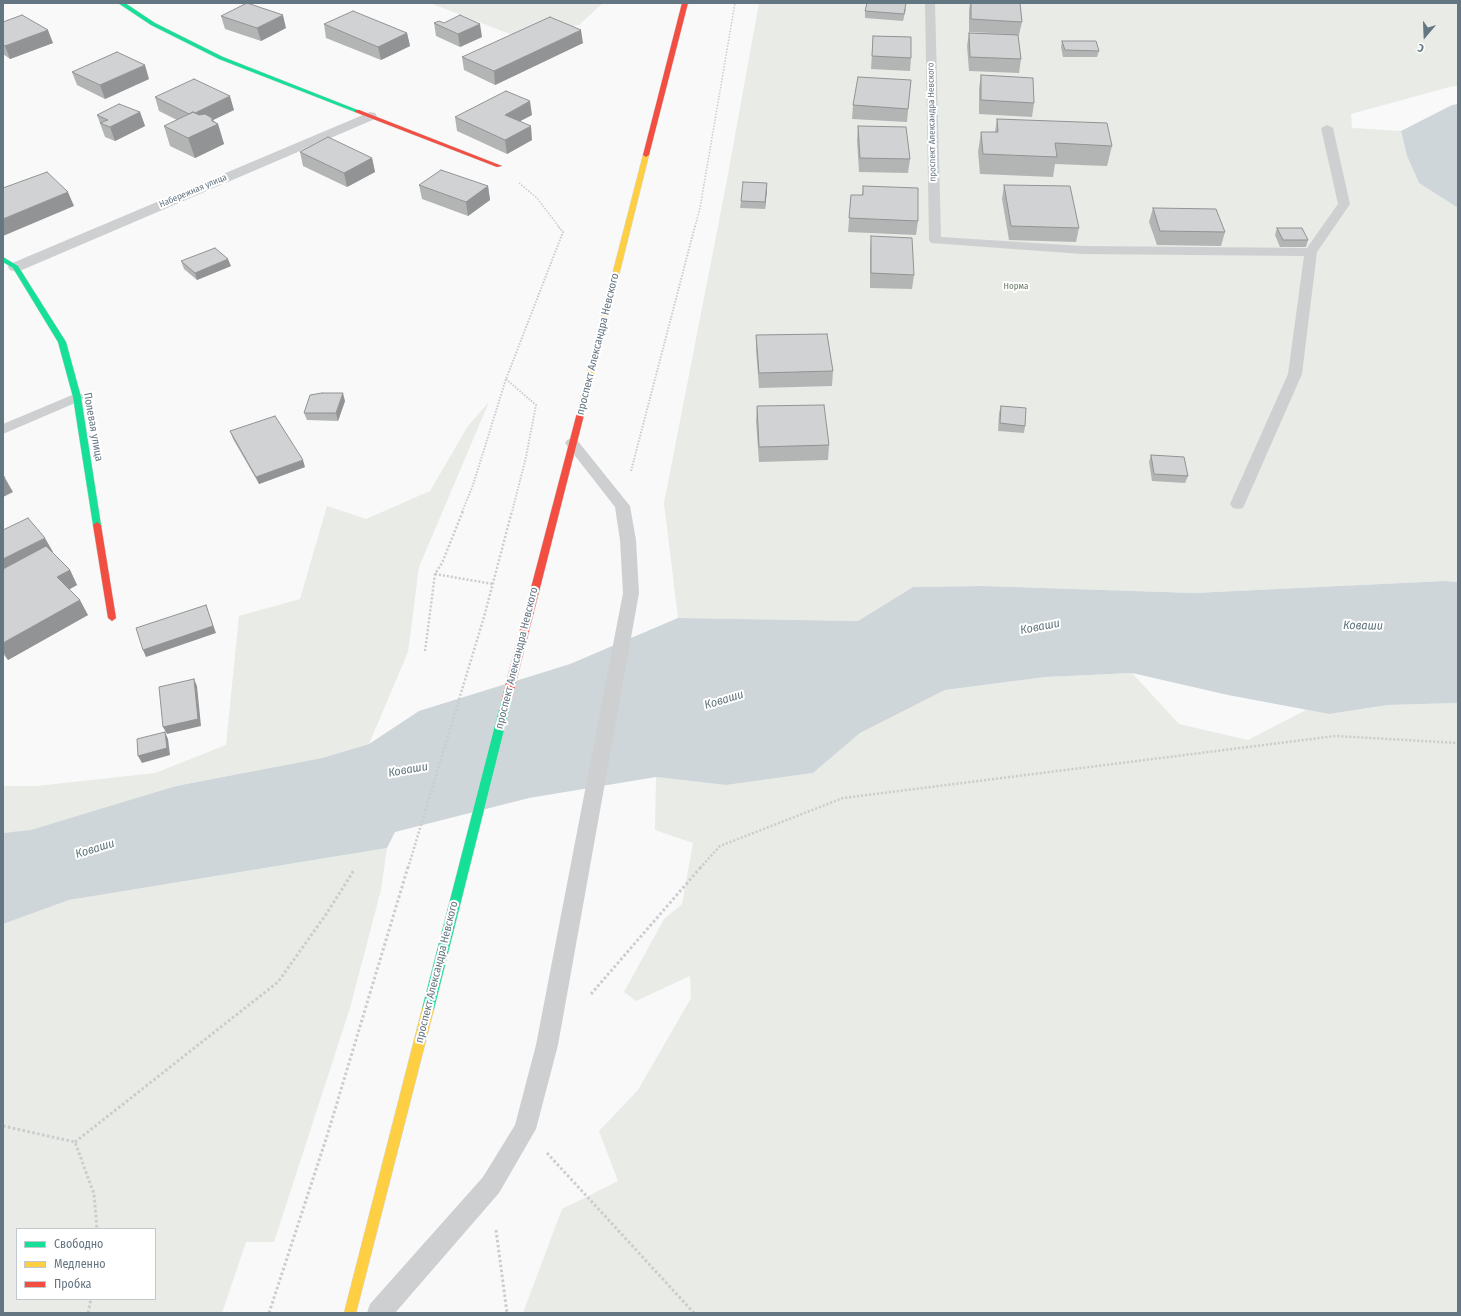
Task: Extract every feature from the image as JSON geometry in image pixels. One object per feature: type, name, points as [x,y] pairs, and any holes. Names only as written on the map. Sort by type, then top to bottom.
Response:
[{"type":"main road","points":[[122,3],[153,24],[221,58],[499,166]]},
{"type":"main road","name":"проспект Александра Невского","points":[[350,1313],[685,3]]},
{"type":"main road","name":"Полевая улица","points":[[3,259],[62,342],[77,397],[112,618]]},
{"type":"street","name":"Набережная улица","points":[[9,268],[370,116]]},
{"type":"lane","name":"проспект Александра Невского","points":[[930,3],[935,240],[1082,250],[1311,252]]},
{"type":"lane","points":[[1238,504],[1294,374],[1311,252],[1344,204],[1327,128]]},
{"type":"lane","points":[[3,429],[77,397]]},
{"type":"lane","points":[[379,1313],[491,1185],[525,1129],[547,1045],[631,593],[628,540],[622,506],[572,443]]},
{"type":"path","points":[[622,506],[700,208],[735,3]]},
{"type":"path","points":[[425,651],[435,574],[442,563],[473,484],[506,379],[562,232],[537,198],[499,166]]},
{"type":"path","points":[[269,1313],[327,1136],[484,617],[526,457],[536,405],[506,379]]},
{"type":"path","points":[[435,574],[493,584]]},
{"type":"path","points":[[604,980],[720,846],[842,798],[1336,736],[1458,742]]},
{"type":"path","points":[[75,1142],[278,982],[327,913],[354,870]]},
{"type":"path","points":[[3,1126],[75,1142]]},
{"type":"path","points":[[75,1142],[94,1194],[96,1228]]},
{"type":"path","points":[[567,1175],[694,1313]]},
{"type":"path","points":[[491,1185],[507,1313]]},
{"type":"path","points":[[88,1313],[91,1300]]},
{"type":"green space","points":[[430,3],[603,3],[579,25],[515,36]]},
{"type":"green space","name":"Норма","points":[[759,3],[1458,3],[1458,86],[1453,86],[1351,114],[1352,128],[1401,131],[1407,156],[1419,183],[1458,208],[1458,582],[1444,581],[1194,593],[982,586],[913,587],[858,621],[678,618],[664,503],[726,185]]},
{"type":"green space","points":[[489,402],[419,567],[408,652],[369,744],[322,758],[176,786],[31,831],[3,833],[3,786],[37,786],[155,773],[226,745],[239,616],[300,599],[327,506],[366,519],[430,491],[468,426]]},
{"type":"green space","points":[[1132,673],[1179,724],[1248,740],[1306,710],[1329,714],[1388,705],[1458,703],[1458,1313],[523,1313],[562,1209],[618,1181],[599,1131],[638,1090],[691,998],[690,976],[636,1001],[624,992],[664,919],[682,904],[693,843],[655,830],[656,777],[726,785],[813,773],[860,733],[945,690],[1046,677]]},
{"type":"green space","points":[[387,848],[381,890],[350,1008],[274,1242],[246,1242],[222,1313],[3,1313],[3,924],[69,900]]},
{"type":"water","points":[[1458,104],[1458,208],[1419,183],[1407,156],[1401,131],[1452,105]]},
{"type":"water","name":"Коваши","points":[[1444,581],[1458,582],[1458,703],[1388,705],[1329,714],[1228,695],[1132,673],[1046,677],[945,690],[860,733],[813,773],[726,785],[656,777],[529,798],[395,832],[387,848],[69,900],[3,924],[3,833],[31,830],[176,786],[322,758],[369,744],[419,711],[570,664],[678,618],[858,621],[913,587],[982,586],[1194,593]]},
{"type":"building","points":[[247,3],[283,15],[257,28],[221,16]]},
{"type":"building","points":[[867,3],[906,3],[904,14],[865,11]]},
{"type":"building","points":[[971,3],[1020,3],[1022,22],[971,19]]},
{"type":"building","points":[[353,11],[407,33],[378,47],[324,24]]},
{"type":"building","points":[[22,15],[48,30],[5,46],[3,44],[3,22]]},
{"type":"building","points":[[460,15],[480,24],[458,34],[434,23],[439,21],[444,23]]},
{"type":"building","points":[[550,17],[581,30],[494,71],[462,57]]},
{"type":"building","points":[[969,33],[1018,35],[1021,59],[970,57]]},
{"type":"building","points":[[873,36],[911,37],[911,58],[872,56]]},
{"type":"building","points":[[1062,41],[1096,41],[1099,51],[1065,50]]},
{"type":"building","points":[[117,52],[145,65],[100,85],[72,72]]},
{"type":"building","points":[[981,75],[1033,78],[1034,103],[981,100]]},
{"type":"building","points":[[858,77],[911,80],[908,109],[853,105]]},
{"type":"building","points":[[194,79],[230,96],[195,113],[193,112],[189,114],[155,97]]},
{"type":"building","points":[[506,91],[530,101],[505,115],[531,126],[505,140],[455,117]]},
{"type":"building","points":[[119,104],[140,112],[110,127],[100,123],[108,120],[97,115]]},
{"type":"building","points":[[193,112],[199,115],[205,114],[212,118],[212,121],[218,124],[188,138],[164,126]]},
{"type":"building","points":[[997,119],[1107,123],[1112,146],[1055,143],[1057,157],[983,154],[981,132],[998,132]]},
{"type":"building","points":[[858,126],[906,127],[910,159],[860,158]]},
{"type":"building","points":[[328,137],[372,158],[344,173],[300,152]]},
{"type":"building","points":[[441,170],[488,186],[466,202],[419,185]]},
{"type":"building","points":[[47,172],[68,192],[3,219],[3,188]]},
{"type":"building","points":[[743,182],[767,183],[765,202],[741,201]]},
{"type":"building","points":[[1004,185],[1070,186],[1079,228],[1011,226]]},
{"type":"building","points":[[863,186],[918,188],[918,221],[849,218],[851,195],[863,195]]},
{"type":"building","points":[[1153,208],[1216,209],[1225,232],[1160,231]]},
{"type":"building","points":[[1277,228],[1302,228],[1308,240],[1283,240]]},
{"type":"building","points":[[871,236],[912,238],[914,275],[871,273]]},
{"type":"building","points":[[215,248],[228,259],[195,273],[181,261]]},
{"type":"building","points":[[827,334],[833,371],[759,373],[756,335]]},
{"type":"building","points":[[322,393],[343,393],[336,413],[304,413],[310,395]]},
{"type":"building","points":[[824,405],[829,445],[759,447],[757,406]]},
{"type":"building","points":[[1001,406],[1026,408],[1025,426],[1000,423]]},
{"type":"building","points":[[275,416],[303,460],[256,477],[230,431]]},
{"type":"building","points":[[1151,455],[1184,457],[1188,476],[1154,474]]},
{"type":"building","points":[[28,518],[45,538],[3,559],[3,530]]},
{"type":"building","points":[[46,546],[70,570],[57,577],[80,600],[3,643],[3,569]]},
{"type":"building","points":[[206,605],[213,626],[143,650],[136,628]]},
{"type":"building","points":[[194,679],[198,719],[163,727],[159,687]]},
{"type":"building","points":[[165,732],[167,748],[138,756],[137,739]]},
{"type":"traffic: fast","points":[[121,3],[153,24],[221,58],[357,111]]},
{"type":"traffic: fast","points":[[3,259],[16,267],[62,342],[77,397],[97,525]]},
{"type":"traffic: fast","points":[[428,1009],[507,698]]},
{"type":"traffic: slow","points":[[581,411],[646,155]]},
{"type":"traffic: slow","points":[[350,1313],[428,1009]]},
{"type":"traffic: jam","points":[[646,155],[685,3]]},
{"type":"traffic: jam","points":[[357,111],[499,166]]},
{"type":"traffic: jam","points":[[507,698],[581,411]]},
{"type":"traffic: jam","points":[[97,525],[112,618]]}]
